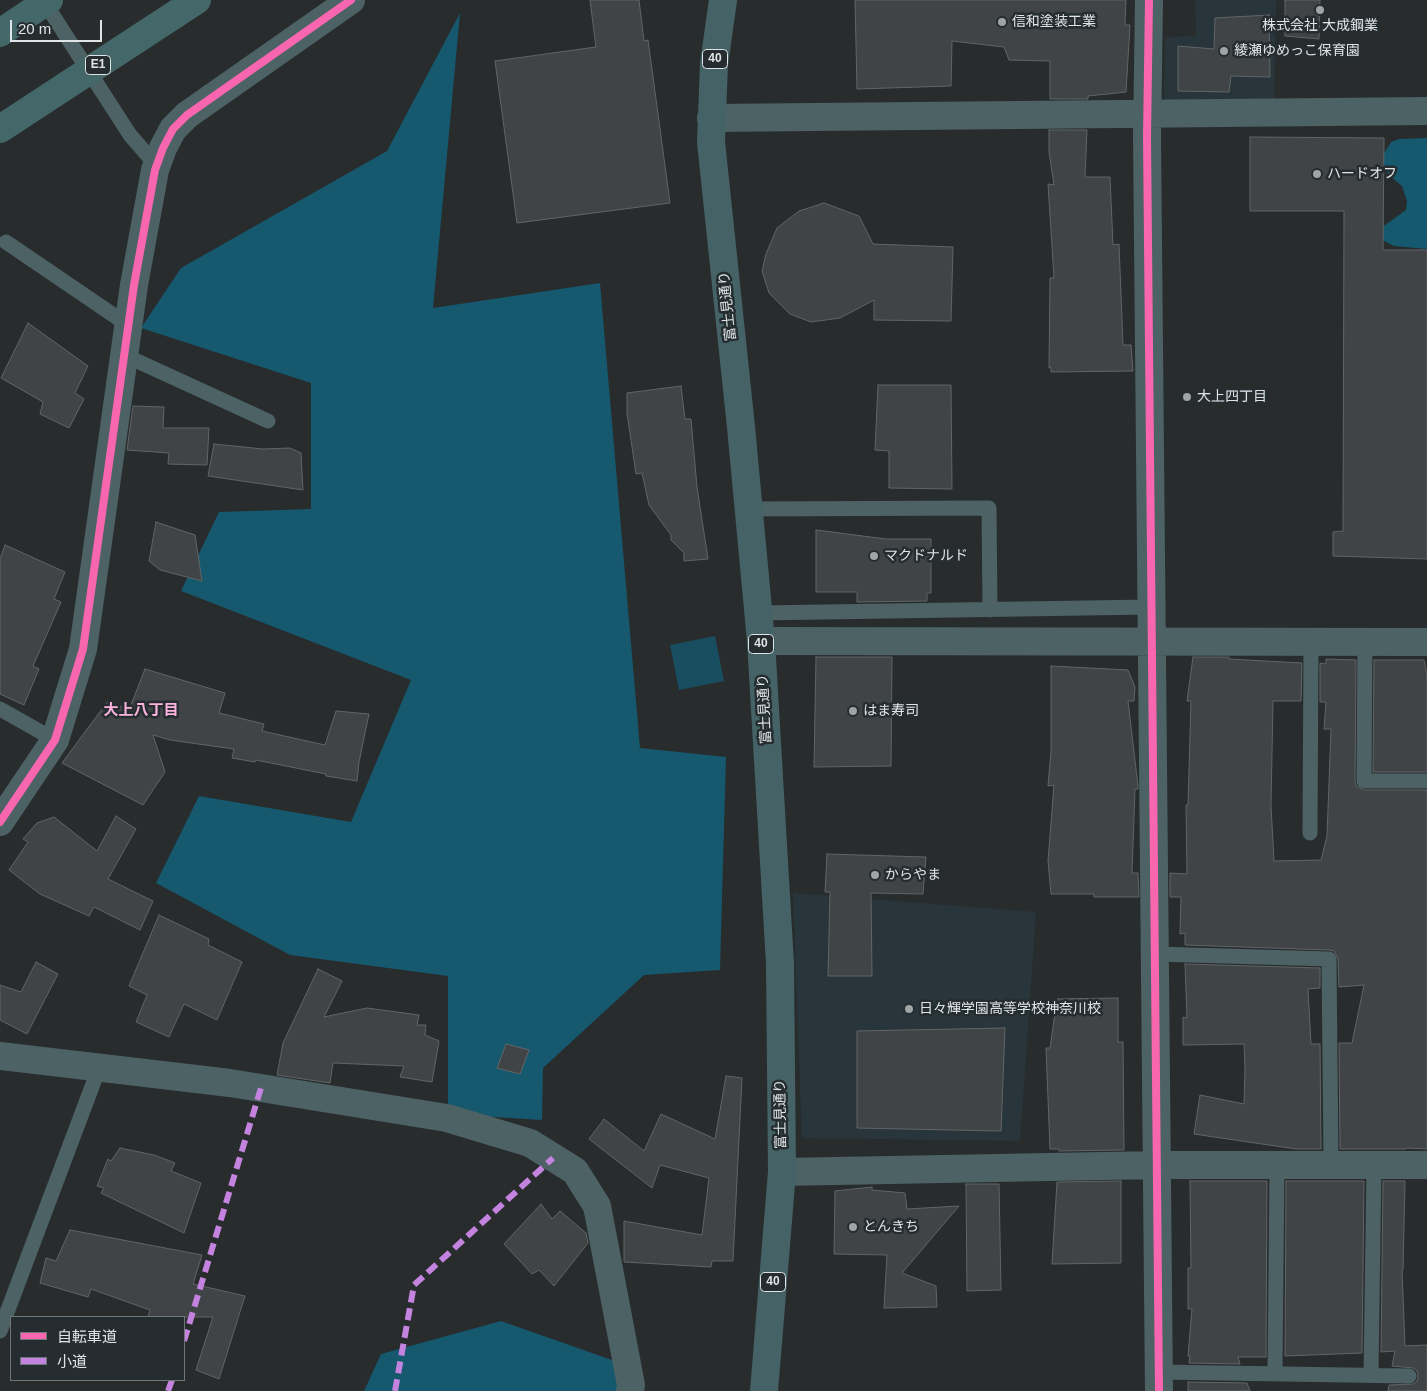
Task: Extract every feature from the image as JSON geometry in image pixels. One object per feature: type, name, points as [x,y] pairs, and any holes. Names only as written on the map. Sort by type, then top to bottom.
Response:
[{"type":"highway","points":[[0,33],[49,0]]},
{"type":"highway","name":"E1","points":[[0,129],[196,0]]},
{"type":"main road","name":"富士見通り","points":[[723,0],[714,64],[711,142],[761,641],[780,964],[782,1172],[764,1391]]},
{"type":"street","points":[[0,822],[55,740],[84,649],[134,284],[157,166],[163,148],[173,130],[186,115],[351,0]]},
{"type":"street","points":[[1149,0],[1147,114],[1159,1381]]},
{"type":"street","points":[[711,118],[1427,111]]},
{"type":"street","points":[[761,641],[1427,642]]},
{"type":"street","points":[[0,1056],[230,1083],[447,1118],[530,1143],[575,1171],[597,1206],[631,1385],[630,1391]]},
{"type":"street","points":[[782,1172],[1157,1165],[1427,1165]]},
{"type":"lane","points":[[43,0],[130,135],[157,166]]},
{"type":"lane","points":[[6,242],[128,325]]},
{"type":"lane","points":[[124,355],[268,421]]},
{"type":"lane","points":[[748,509],[989,508],[990,610]]},
{"type":"lane","points":[[758,613],[1151,607]]},
{"type":"lane","points":[[1310,833],[1312,642]]},
{"type":"lane","points":[[1365,642],[1364,781],[1427,781]]},
{"type":"lane","points":[[0,709],[55,740]]},
{"type":"lane","points":[[1154,954],[1329,959],[1331,1165]]},
{"type":"lane","points":[[0,1331],[99,1068]]},
{"type":"lane","points":[[1275,1373],[1277,1165]]},
{"type":"lane","points":[[1371,1375],[1374,1165]]},
{"type":"lane","points":[[1159,1381],[1275,1373],[1410,1376]]},
{"type":"shaded area","points":[[1195,0],[1276,0],[1274,101],[1164,100],[1165,37],[1196,36]]},
{"type":"shaded area","points":[[460,13],[433,308],[600,283],[640,748],[726,757],[720,970],[644,975],[543,1068],[542,1120],[448,1114],[448,976],[290,955],[156,883],[199,796],[351,822],[411,680],[181,591],[219,512],[311,509],[311,383],[141,328],[181,268],[387,151]]},
{"type":"shaded area","points":[[1427,138],[1427,249],[1394,246],[1382,240],[1381,228],[1406,210],[1407,201],[1402,186],[1384,169],[1383,155],[1391,142],[1399,139]]},
{"type":"shaded area","points":[[715,636],[724,681],[679,690],[670,645]]},
{"type":"shaded area","points":[[793,893],[1036,912],[1020,1141],[802,1138]]},
{"type":"shaded area","points":[[501,1321],[629,1366],[623,1391],[364,1391],[381,1354]]},
{"type":"building","points":[[590,0],[639,0],[644,41],[648,40],[670,203],[517,223],[495,61],[596,47]]},
{"type":"building","points":[[855,0],[1126,0],[1125,25],[1130,25],[1126,92],[1088,96],[1088,99],[1050,99],[1050,61],[1009,60],[1004,47],[952,41],[951,86],[857,89]]},
{"type":"building","name":"株式会社 大成鋼業","points":[[1285,0],[1320,0],[1319,39],[1285,36]]},
{"type":"building","points":[[1269,15],[1270,77],[1231,76],[1229,92],[1178,91],[1178,46],[1214,49],[1215,18]]},
{"type":"building","points":[[1049,130],[1087,130],[1085,177],[1110,177],[1113,245],[1119,244],[1123,345],[1131,345],[1133,371],[1051,372],[1051,367],[1049,368],[1050,278],[1054,278],[1048,184],[1054,185],[1049,152]]},
{"type":"building","points":[[1250,137],[1384,138],[1383,250],[1427,250],[1427,559],[1333,556],[1333,532],[1343,531],[1344,211],[1250,211]]},
{"type":"building","points":[[824,203],[859,216],[873,244],[953,247],[951,321],[874,320],[874,300],[840,318],[811,322],[790,314],[769,293],[762,271],[766,254],[777,228],[799,211]]},
{"type":"building","points":[[28,323],[88,366],[75,393],[84,399],[69,428],[40,414],[43,402],[1,378]]},
{"type":"building","points":[[878,385],[951,385],[952,489],[889,488],[889,451],[875,450]]},
{"type":"building","points":[[681,386],[685,419],[691,419],[697,487],[708,559],[684,561],[684,553],[671,540],[671,535],[649,505],[642,473],[636,474],[627,413],[627,393]]},
{"type":"building","points":[[133,406],[164,407],[163,428],[209,428],[207,465],[168,464],[169,453],[127,450]]},
{"type":"building","points":[[214,444],[263,449],[290,448],[301,453],[303,490],[208,476]]},
{"type":"building","points":[[156,522],[195,535],[202,581],[160,570],[149,561]]},
{"type":"building","name":"マクドナルド","points":[[816,530],[886,539],[931,539],[931,593],[927,593],[927,601],[857,602],[857,592],[816,592]]},
{"type":"building","points":[[5,545],[65,572],[54,599],[61,602],[33,666],[39,669],[24,705],[0,694],[0,559]]},
{"type":"building","name":"はま寿司","points":[[816,657],[892,657],[891,766],[814,767]]},
{"type":"building","points":[[1193,657],[1229,657],[1229,659],[1302,663],[1301,701],[1273,701],[1271,806],[1274,861],[1321,860],[1327,836],[1331,729],[1324,729],[1326,702],[1320,702],[1320,663],[1326,664],[1326,659],[1356,660],[1356,786],[1364,790],[1427,790],[1427,1149],[1340,1149],[1339,1043],[1352,1043],[1364,985],[1339,987],[1338,959],[1334,951],[1185,945],[1185,933],[1180,934],[1181,897],[1170,897],[1170,873],[1187,874],[1186,805],[1188,805],[1191,701],[1187,701]]},
{"type":"building","points":[[1374,660],[1424,660],[1427,675],[1427,772],[1373,772]]},
{"type":"building","points":[[1051,666],[1128,670],[1135,687],[1134,701],[1128,701],[1138,786],[1138,789],[1135,789],[1132,873],[1138,873],[1139,897],[1094,897],[1094,894],[1051,894],[1048,861],[1054,785],[1048,786],[1051,751]]},
{"type":"building","points":[[145,669],[225,693],[219,713],[264,724],[262,731],[325,745],[336,711],[369,714],[357,781],[256,760],[255,762],[232,758],[234,749],[170,740],[153,735],[165,772],[143,805],[62,763],[108,701],[129,710]]},
{"type":"building","points":[[116,816],[136,829],[108,879],[153,901],[140,930],[94,907],[89,916],[40,894],[9,870],[28,842],[23,839],[37,823],[54,817],[97,851]]},
{"type":"building","points":[[827,854],[926,857],[923,894],[871,893],[872,976],[828,976],[830,892],[825,892]]},
{"type":"building","points":[[159,915],[209,939],[208,945],[242,962],[217,1020],[184,1004],[169,1037],[136,1022],[147,995],[129,986]]},
{"type":"building","points":[[36,962],[58,974],[27,1034],[0,1020],[0,985],[21,992]]},
{"type":"building","points":[[1185,964],[1320,968],[1320,988],[1308,989],[1311,1044],[1320,1044],[1321,1149],[1296,1149],[1194,1134],[1200,1095],[1244,1104],[1244,1044],[1183,1045],[1183,1017],[1187,1018]]},
{"type":"building","points":[[318,969],[342,981],[324,1017],[367,1008],[419,1015],[417,1025],[426,1025],[425,1035],[439,1041],[432,1082],[400,1077],[404,1066],[333,1063],[330,1083],[277,1075],[283,1043]]},
{"type":"building","points":[[1118,998],[1118,1042],[1123,1042],[1124,1150],[1059,1151],[1059,1149],[1050,1149],[1046,1048],[1050,1048],[1057,999]]},
{"type":"building","points":[[1005,1028],[1001,1131],[857,1128],[857,1031]]},
{"type":"building","points":[[506,1044],[529,1050],[520,1074],[497,1068]]},
{"type":"building","points":[[726,1076],[742,1078],[733,1261],[712,1261],[711,1267],[624,1262],[624,1221],[702,1235],[709,1178],[660,1165],[652,1188],[589,1139],[604,1119],[644,1151],[661,1114],[715,1139]]},
{"type":"building","points":[[120,1148],[154,1155],[175,1163],[171,1171],[201,1183],[184,1233],[101,1193],[104,1188],[97,1186],[108,1159],[111,1161]]},
{"type":"building","points":[[1121,1181],[1121,1263],[1052,1264],[1057,1182]]},
{"type":"building","points":[[1190,1181],[1267,1181],[1266,1357],[1238,1357],[1240,1364],[1189,1363],[1192,1309],[1188,1309],[1188,1268],[1191,1268]]},
{"type":"building","points":[[1286,1181],[1364,1181],[1362,1353],[1285,1356]]},
{"type":"building","points":[[1383,1181],[1405,1181],[1402,1270],[1405,1346],[1427,1345],[1427,1391],[1388,1391],[1389,1385],[1413,1384],[1417,1381],[1418,1376],[1417,1371],[1413,1368],[1392,1366],[1395,1351],[1381,1352]]},
{"type":"building","points":[[966,1184],[999,1184],[1001,1290],[967,1291]]},
{"type":"building","points":[[872,1187],[872,1190],[905,1193],[907,1209],[959,1206],[902,1273],[936,1286],[937,1307],[884,1308],[887,1255],[834,1254],[835,1191]]},
{"type":"building","points":[[541,1204],[552,1219],[560,1211],[586,1233],[588,1243],[554,1286],[539,1270],[532,1274],[504,1244]]},
{"type":"building","points":[[70,1230],[202,1255],[193,1284],[245,1296],[219,1379],[196,1370],[213,1317],[148,1316],[150,1310],[91,1289],[88,1297],[40,1283],[46,1258],[56,1261]]},
{"type":"building","points":[[1188,1382],[1247,1383],[1250,1391],[1188,1391]]},
{"type":"marked path","points":[[185,1338],[261,1088]]},
{"type":"marked path","points":[[395,1391],[414,1285],[553,1158]]},
{"type":"marked path","points":[[168,1391],[172,1381]]},
{"type":"cycle path","points":[[0,822],[55,740],[83,649],[134,285],[155,170],[163,148],[173,129],[187,115],[351,0]]},
{"type":"cycle path","points":[[1149,0],[1147,137],[1159,1391]]},
{"type":"place","name":"株式会社 大成鋼業","points":[[1320,10]]},
{"type":"place","name":"信和塗装工業","points":[[1002,22]]},
{"type":"place","name":"綾瀬ゆめっこ保育園","points":[[1224,51]]},
{"type":"place","name":"ハードオフ","points":[[1317,174]]},
{"type":"place","name":"大上四丁目","points":[[1187,397]]},
{"type":"place","name":"マクドナルド","points":[[874,556]]},
{"type":"place","name":"はま寿司","points":[[853,711]]},
{"type":"place","name":"からやま","points":[[875,875]]},
{"type":"place","name":"日々輝学園高等学校神奈川校","points":[[909,1009]]},
{"type":"place","name":"とんきち","points":[[853,1227]]},
{"type":"district","name":"大上八丁目","points":[[141,711]]}]
